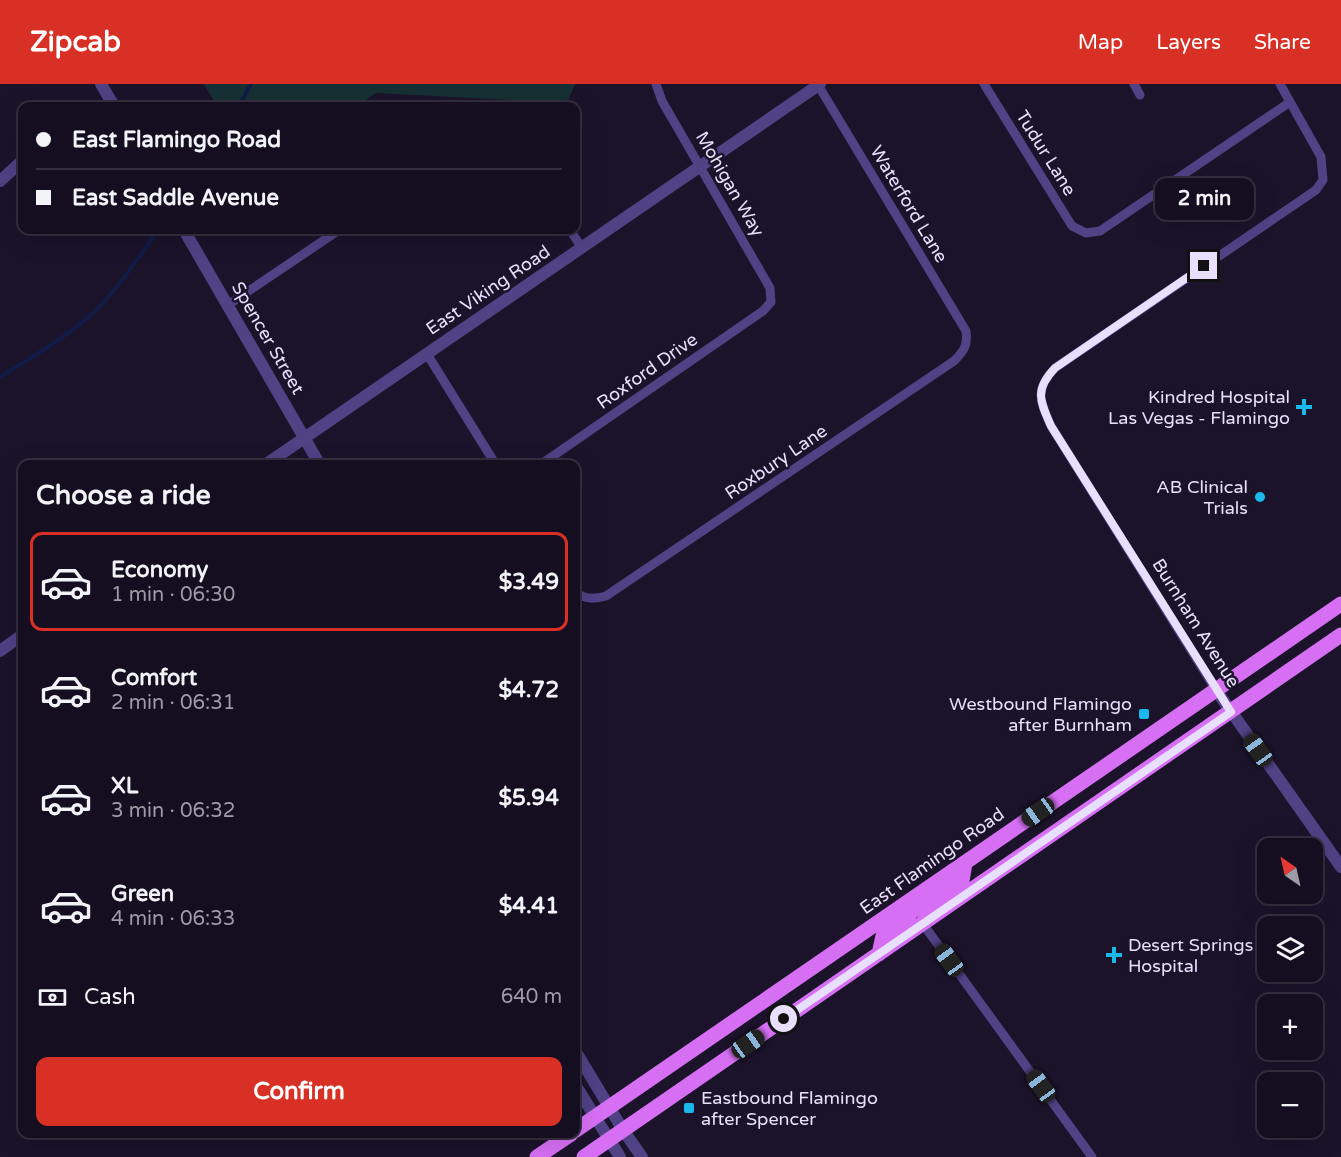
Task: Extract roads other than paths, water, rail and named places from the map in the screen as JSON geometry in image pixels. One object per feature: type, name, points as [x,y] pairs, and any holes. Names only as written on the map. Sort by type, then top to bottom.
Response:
[{"type":"main road","name":"East Flamingo Road","points":[[580,1127],[1341,604]]},
{"type":"main road","points":[[584,1157],[1341,635]]},
{"type":"main road","points":[[923,924],[932,902],[962,881],[965,863]]},
{"type":"main road","points":[[879,954],[883,936],[907,919],[925,890]]},
{"type":"main road","points":[[537,1157],[565,1138]]},
{"type":"street","points":[[101,84],[112,102]]},
{"type":"street","name":"Mohigan Way","points":[[657,84],[662,101],[771,288],[771,302]]},
{"type":"street","name":"Tudur Lane","points":[[984,84],[1072,226],[1086,233],[1100,231],[1290,102]]},
{"type":"street","points":[[1134,84],[1140,94]]},
{"type":"street","points":[[1280,84],[1290,102]]},
{"type":"street","name":"East Viking Road","points":[[272,460],[819,85]]},
{"type":"street","name":"Waterford Lane","points":[[819,85],[966,331],[967,341]]},
{"type":"street","name":"Burnham Avenue","points":[[1290,102],[1322,157],[1323,180],[1316,190],[1055,368],[1045,378],[1041,388],[1041,403],[1051,426],[1216,690],[1341,867]]},
{"type":"street","points":[[0,181],[18,164]]},
{"type":"street","name":"Spencer Street","points":[[186,234],[317,460]]},
{"type":"street","points":[[228,305],[333,234]]},
{"type":"street","points":[[573,234],[582,248]]},
{"type":"street","name":"Roxford Drive","points":[[547,460],[763,311],[771,302]]},
{"type":"street","name":"Roxbury Lane","points":[[580,596],[593,599],[606,596],[954,361],[963,352],[967,341]]},
{"type":"street","points":[[428,354],[493,460]]},
{"type":"street","points":[[0,651],[18,638]]},
{"type":"street","points":[[923,924],[1092,1157]]},
{"type":"street","points":[[580,1059],[642,1157]]},
{"type":"street","points":[[580,1093],[620,1157]]},
{"type":"waterway","points":[[241,102],[251,84]]},
{"type":"waterway","points":[[0,377],[53,344],[91,315],[117,286],[155,234]]},
{"type":"place","name":"Kindred Hospital Las Vegas - Flamingo","points":[[1304,407]]},
{"type":"place","name":"AB Clinical Trials","points":[[1260,497]]},
{"type":"place","name":"Westbound Flamingo after Burnham","points":[[1144,714]]},
{"type":"place","name":"Desert Springs Hospital","points":[[1114,955]]},
{"type":"place","name":"Eastbound Flamingo after Spencer","points":[[689,1108]]}]
